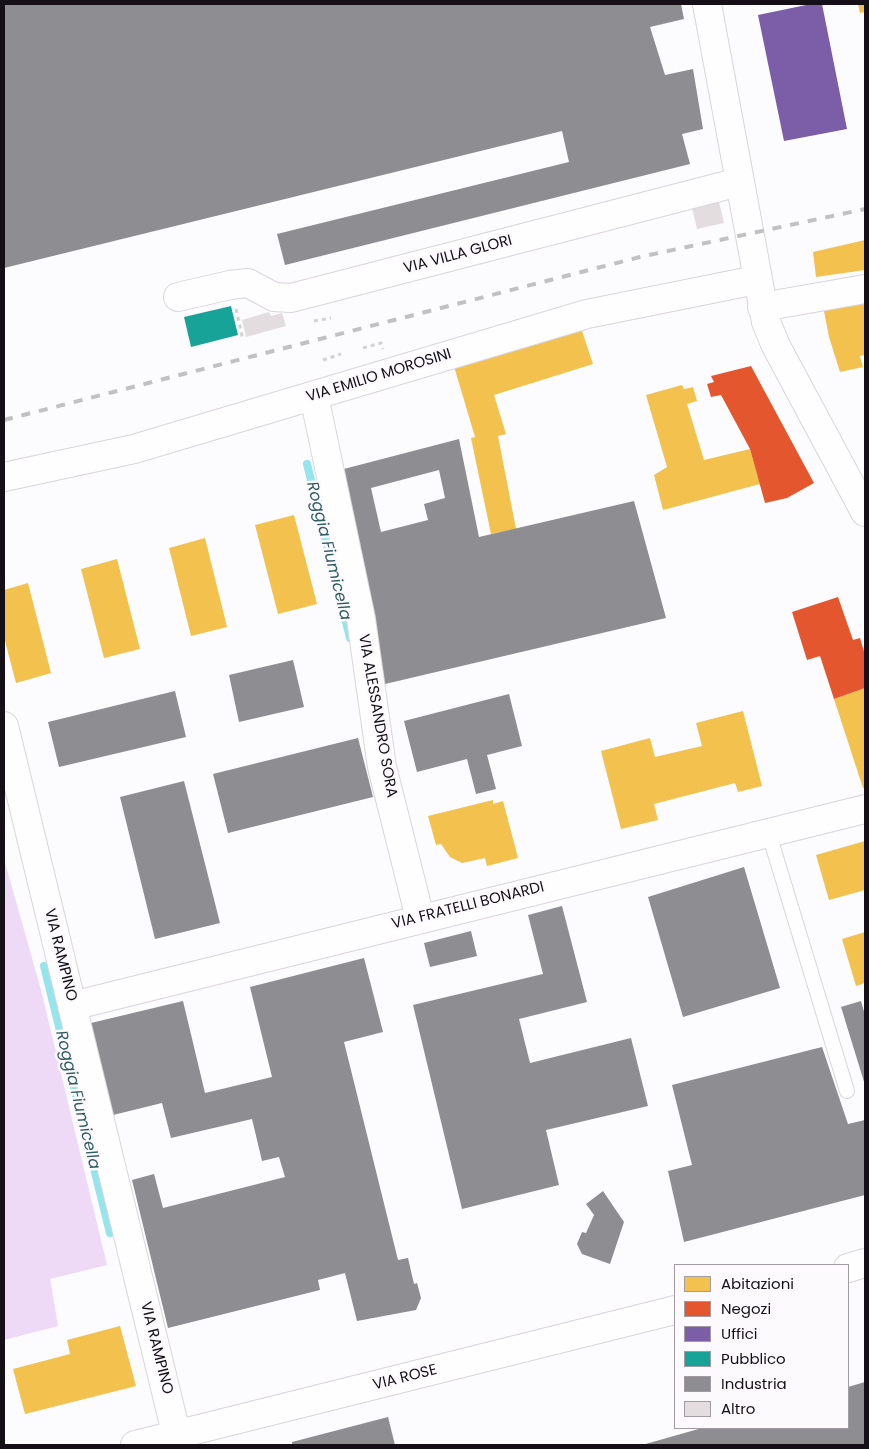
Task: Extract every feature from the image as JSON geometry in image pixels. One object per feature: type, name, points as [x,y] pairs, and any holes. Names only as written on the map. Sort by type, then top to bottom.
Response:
[{"type":"street","points":[[707,4],[762,306],[776,346],[865,512]]},
{"type":"street","name":"VIA VILLA GLORI","points":[[178,298],[230,285],[248,283],[274,297],[291,298],[739,182]]},
{"type":"street","name":"VIA EMILIO MOROSINI","points":[[4,477],[134,449],[587,314],[756,280]]},
{"type":"street","points":[[762,306],[865,289]]},
{"type":"street","name":"VIA ALESSANDRO SORA","points":[[314,396],[361,619],[382,767],[420,918]]},
{"type":"street","name":"VIA RAMPINO","points":[[4,726],[178,1440]]},
{"type":"street","name":"VIA FRATELLI BONARDI","points":[[72,1006],[420,918],[865,809]]},
{"type":"street","points":[[849,1268],[865,1264]]},
{"type":"street","name":"VIA ROSE","points":[[135,1445],[178,1440],[674,1310]]},
{"type":"lane","points":[[769,834],[847,1091]]},
{"type":"path","points":[[313,321],[331,318]]},
{"type":"path","points":[[363,348],[381,343]]},
{"type":"path","points":[[323,360],[341,354]]},
{"type":"shaded area","points":[[4,859],[41,990],[107,1265],[50,1279],[58,1326],[4,1340]]},
{"type":"building: Abitazioni","points":[[858,4],[865,4],[865,12],[860,13]]},
{"type":"building: Abitazioni","points":[[865,240],[865,270],[816,277],[813,252]]},
{"type":"building: Abitazioni","points":[[865,303],[865,355],[860,356],[863,367],[840,372],[829,337],[824,311]]},
{"type":"building: Abitazioni","points":[[579,322],[593,364],[494,395],[506,434],[498,436],[516,529],[491,534],[471,438],[475,437],[453,363]]},
{"type":"building: Abitazioni","points":[[682,385],[684,389],[693,387],[697,401],[687,404],[704,460],[750,449],[760,484],[663,510],[654,475],[667,467],[646,395]]},
{"type":"building: Abitazioni","points":[[294,515],[317,604],[278,614],[255,525]]},
{"type":"building: Abitazioni","points":[[205,538],[227,627],[191,636],[169,548]]},
{"type":"building: Abitazioni","points":[[117,559],[140,649],[104,658],[81,569]]},
{"type":"building: Abitazioni","points":[[28,583],[51,673],[16,683],[4,637],[4,590]]},
{"type":"building: Abitazioni","points":[[865,688],[865,788],[863,788],[834,699]]},
{"type":"building: Abitazioni","points":[[743,711],[762,786],[738,792],[735,783],[654,804],[658,820],[621,829],[601,751],[650,738],[655,757],[702,746],[696,723]]},
{"type":"building: Abitazioni","points":[[493,800],[493,804],[503,801],[518,858],[487,866],[485,858],[462,863],[450,857],[441,844],[436,845],[428,816]]},
{"type":"building: Abitazioni","points":[[865,841],[865,890],[829,900],[816,855]]},
{"type":"building: Abitazioni","points":[[865,932],[865,983],[856,986],[842,939]]},
{"type":"building: Abitazioni","points":[[120,1326],[136,1386],[25,1414],[13,1369],[70,1354],[67,1340]]},
{"type":"building: Negozi","points":[[751,366],[814,483],[787,498],[765,503],[750,449],[721,395],[711,397],[707,384],[714,382],[711,376]]},
{"type":"building: Negozi","points":[[838,597],[853,640],[860,638],[865,655],[865,688],[834,699],[820,656],[807,660],[792,612]]},
{"type":"building: Uffici","points":[[811,4],[822,4],[847,129],[784,141],[758,15]]},
{"type":"building: Pubblico","points":[[231,306],[238,335],[191,347],[184,317]]},
{"type":"building: Industria","points":[[4,4],[681,4],[684,19],[650,27],[665,75],[693,69],[703,129],[682,134],[690,164],[285,265],[277,234],[569,162],[562,131],[4,268]]},
{"type":"building: Industria","points":[[459,439],[479,537],[634,501],[666,618],[385,684],[340,470]],"holes":[[[439,470],[445,498],[424,504],[428,520],[381,532],[371,488]]]},
{"type":"building: Industria","points":[[293,660],[304,707],[239,722],[229,675]]},
{"type":"building: Industria","points":[[175,691],[186,737],[59,767],[48,722]]},
{"type":"building: Industria","points":[[509,694],[522,746],[487,755],[496,789],[476,794],[467,759],[417,772],[404,721]]},
{"type":"building: Industria","points":[[358,738],[373,797],[228,833],[213,774]]},
{"type":"building: Industria","points":[[184,781],[220,923],[155,939],[120,797]]},
{"type":"building: Industria","points":[[744,867],[780,988],[683,1017],[648,897]]},
{"type":"building: Industria","points":[[562,906],[587,1002],[519,1019],[530,1063],[631,1038],[648,1106],[546,1130],[559,1185],[462,1209],[413,1005],[543,974],[528,915]]},
{"type":"building: Industria","points":[[471,931],[477,956],[430,967],[424,943]]},
{"type":"building: Industria","points":[[364,958],[383,1032],[344,1042],[398,1260],[408,1258],[414,1284],[417,1283],[421,1298],[416,1310],[357,1321],[345,1273],[318,1280],[320,1290],[168,1328],[132,1180],[154,1174],[163,1208],[285,1177],[279,1157],[262,1161],[252,1119],[171,1138],[162,1103],[113,1115],[91,1023],[183,1001],[205,1093],[272,1077],[250,987]]},
{"type":"building: Industria","points":[[861,1001],[865,1015],[865,1085],[841,1007]]},
{"type":"building: Industria","points":[[822,1047],[848,1124],[865,1120],[865,1195],[684,1242],[668,1171],[692,1165],[672,1085]]},
{"type":"building: Industria","points":[[603,1191],[624,1222],[610,1264],[582,1254],[577,1244],[582,1232],[586,1233],[594,1215],[586,1204]]},
{"type":"building: Industria","points":[[865,1382],[865,1445],[642,1445],[698,1429],[849,1429],[849,1387]]},
{"type":"building: Industria","points":[[388,1417],[395,1445],[292,1445],[292,1442]]},
{"type":"building: Altro","points":[[719,202],[724,223],[697,229],[692,208]]},
{"type":"building: Altro","points":[[269,312],[271,316],[282,313],[286,326],[246,337],[242,320]]},
{"type":"waterway","name":"Roggia Fiumicella","points":[[307,464],[350,638]]},
{"type":"waterway","name":"Roggia Fiumicella","points":[[44,966],[110,1233]]},
{"type":"railway","points":[[4,420],[640,257],[865,209]]}]
